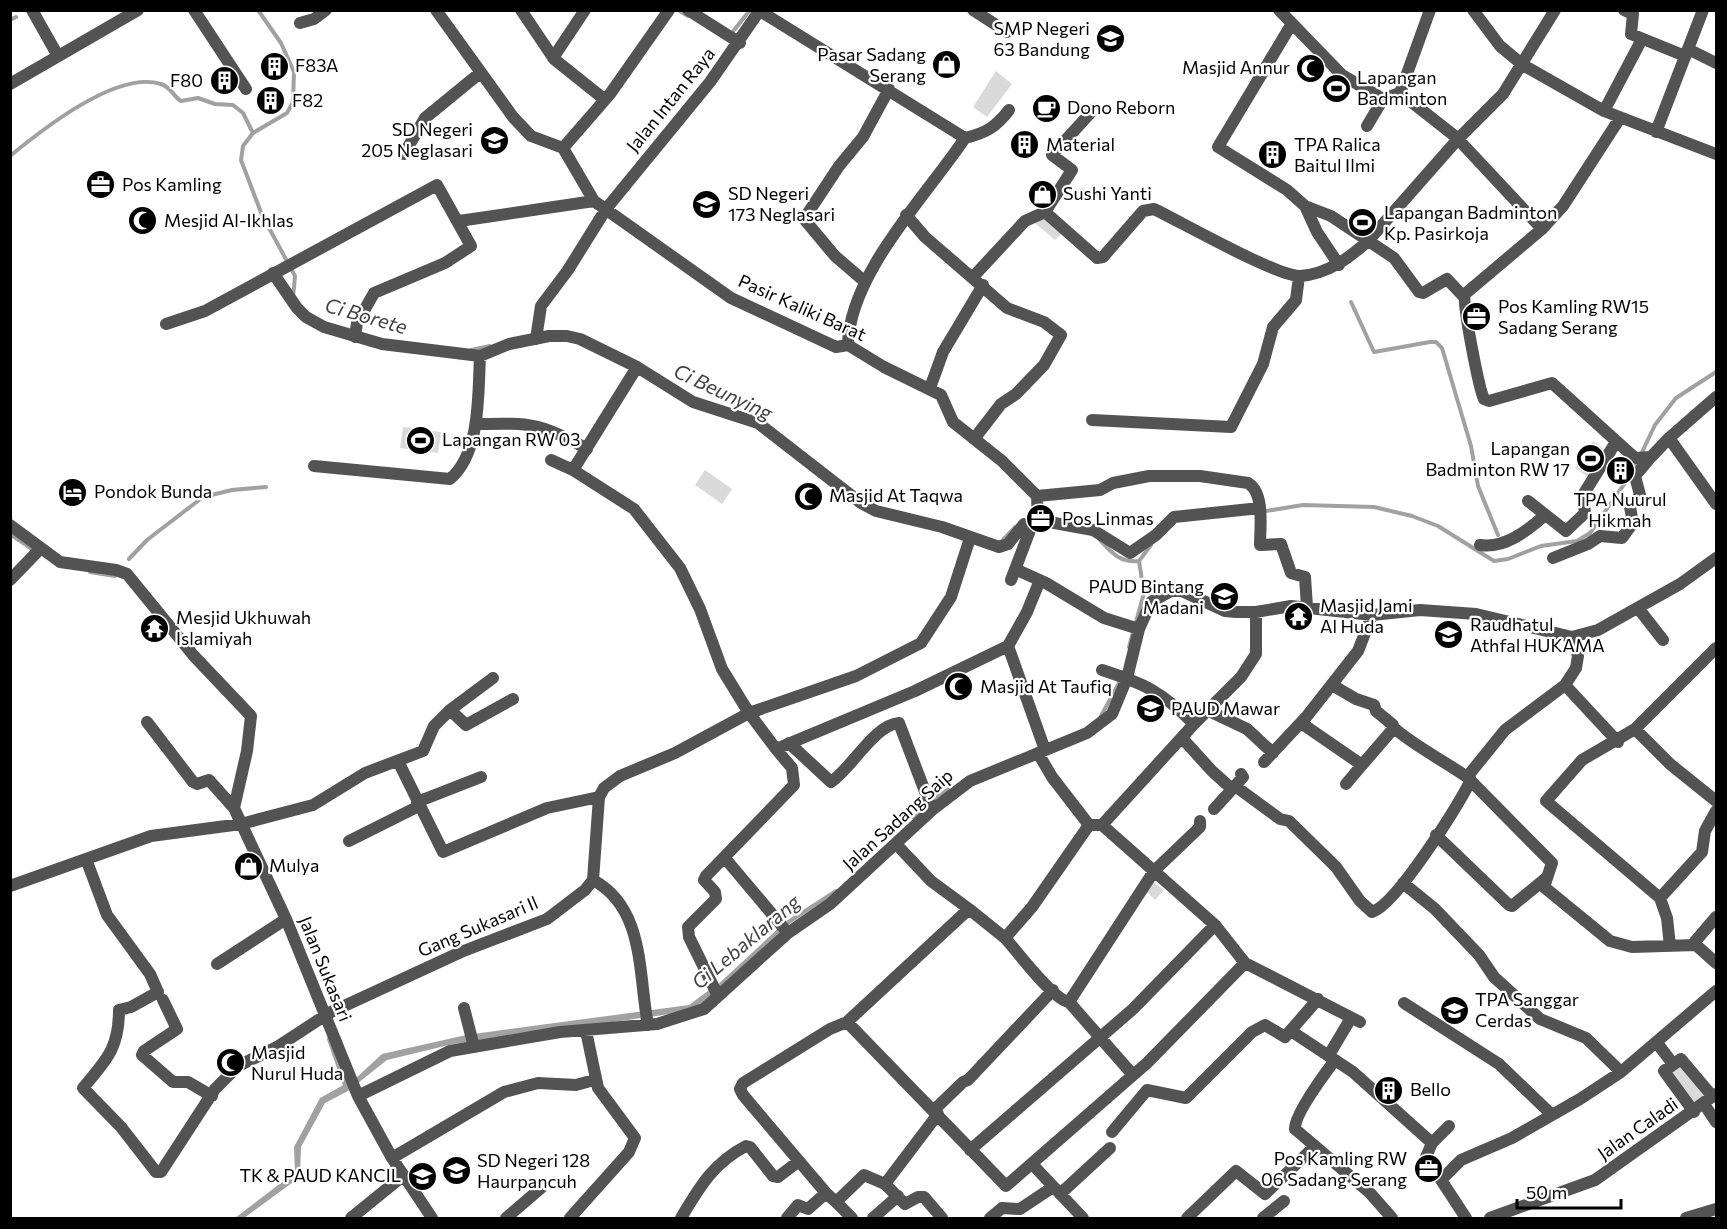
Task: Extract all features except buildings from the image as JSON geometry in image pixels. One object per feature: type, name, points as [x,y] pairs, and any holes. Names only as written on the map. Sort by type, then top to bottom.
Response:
[{"type":"street","points":[[32,10],[57,56]]},
{"type":"street","points":[[10,84],[138,10]]},
{"type":"street","points":[[194,10],[246,89]]},
{"type":"street","points":[[300,23],[314,19],[326,10]]},
{"type":"street","points":[[436,10],[480,73],[531,136],[563,148],[594,201],[459,220]]},
{"type":"street","points":[[554,58],[585,10]]},
{"type":"street","points":[[563,148],[604,99],[669,10]]},
{"type":"street","points":[[688,10],[740,43]]},
{"type":"street","points":[[974,10],[1007,32]]},
{"type":"street","points":[[1279,10],[1291,25],[1342,75],[1383,99]]},
{"type":"street","points":[[1400,93],[1430,10]]},
{"type":"street","points":[[1473,10],[1500,46],[1523,65],[1604,111],[1716,154]]},
{"type":"street","points":[[1045,212],[1097,258],[1103,256],[1143,211],[1154,209],[1273,270],[1299,276],[1339,265],[1368,241],[1458,139],[1503,94],[1555,10]]},
{"type":"street","points":[[1624,10],[1634,16],[1630,33],[1716,63]]},
{"type":"street","points":[[1656,132],[1703,10]]},
{"type":"street","points":[[523,11],[554,58],[604,99]]},
{"type":"street","points":[[760,11],[965,138]]},
{"type":"street","name":"Jalan Intan Raya","points":[[536,339],[541,306],[562,279],[606,209],[740,43],[760,11]]},
{"type":"street","points":[[1291,25],[1218,147],[1287,190],[1305,206],[1331,216],[1368,241],[1401,265],[1419,292],[1448,279],[1464,297],[1473,344],[1476,378],[1484,399],[1489,401],[1552,384],[1617,442],[1645,457]]},
{"type":"street","points":[[1604,111],[1642,39]]},
{"type":"street","points":[[404,154],[425,118],[480,73]]},
{"type":"street","points":[[864,281],[835,256],[804,219],[839,166],[862,137],[889,89]]},
{"type":"street","points":[[1367,126],[1383,99],[1400,93]]},
{"type":"street","points":[[1400,93],[1458,139],[1542,229]]},
{"type":"street","points":[[1094,109],[1053,156],[1072,170],[1045,212],[1025,221],[978,281],[943,352],[930,388],[941,395],[947,404],[948,415],[953,422],[1002,460],[1037,496],[1036,523],[1013,574],[1040,580],[1104,618],[1134,628]]},
{"type":"street","points":[[848,345],[857,299],[864,281],[906,215],[932,186],[965,138],[986,133],[999,123],[1009,110]]},
{"type":"street","points":[[1464,297],[1542,229],[1563,206],[1620,118]]},
{"type":"street","points":[[166,324],[205,311],[435,184],[459,220],[472,244],[470,248],[445,263],[374,293],[356,333]]},
{"type":"street","name":"Pasir Kaliki Barat","points":[[594,201],[731,298],[836,346],[848,345],[884,367],[930,388]]},
{"type":"street","points":[[1305,206],[1317,232],[1339,265]]},
{"type":"street","points":[[906,215],[924,237],[1007,308],[1038,320],[1060,332],[1061,340],[1044,365],[1016,394],[1001,404],[974,439]]},
{"type":"street","points":[[282,269],[291,298],[306,317],[324,327],[356,333],[406,349],[480,356],[509,344],[536,339],[567,336],[580,339],[637,367],[693,402],[758,423],[861,504],[876,511],[942,527],[999,547],[1008,544],[1020,527],[1036,523],[1093,530],[1130,553],[1174,517],[1260,508]]},
{"type":"street","points":[[1092,420],[1231,427],[1263,363],[1273,327],[1296,300],[1299,276]]},
{"type":"street","points":[[314,466],[450,478],[462,463],[477,424],[480,356]]},
{"type":"street","points":[[573,470],[637,367]]},
{"type":"street","points":[[1553,558],[1588,544],[1600,536],[1622,538],[1633,523],[1630,507],[1640,495],[1635,476],[1645,457],[1716,398]]},
{"type":"street","points":[[477,424],[532,424],[560,434],[587,448]]},
{"type":"street","points":[[1669,438],[1716,504]]},
{"type":"street","points":[[1528,501],[1562,531],[1566,531],[1585,513],[1586,504],[1583,495],[1617,442]]},
{"type":"street","points":[[551,460],[573,470],[634,509],[680,568],[700,609],[722,669],[749,713],[792,768],[794,784],[704,878],[715,892],[716,899],[687,927],[689,937],[715,992]]},
{"type":"street","points":[[1037,496],[1100,490],[1113,483],[1149,476],[1200,476],[1251,484],[1260,508],[1260,545],[1281,544],[1291,573],[1305,577],[1307,607]]},
{"type":"street","points":[[1480,545],[1487,546],[1525,533],[1544,516]]},
{"type":"street","points":[[10,525],[60,562],[116,570],[127,574],[194,656],[251,716],[247,751],[234,808]]},
{"type":"street","points":[[646,1017],[634,928],[612,891],[593,880],[599,797],[604,788],[620,776],[675,753],[749,713],[856,676],[921,643],[951,597],[970,538]]},
{"type":"street","points":[[10,580],[40,549]]},
{"type":"street","name":"Jalan Sadang Saip","points":[[357,1094],[473,1041],[586,1031],[646,1017],[705,1009],[715,992],[785,929],[830,904],[896,844],[931,806],[970,781],[1042,749],[1087,734],[1101,725],[1112,714],[1124,677],[1134,628],[1151,602],[1171,591],[1182,591],[1225,611],[1256,612],[1290,606],[1372,615],[1420,610],[1476,614],[1572,637],[1598,630],[1680,584],[1716,558]]},
{"type":"street","points":[[776,749],[915,691],[1008,646],[1027,612],[1040,580]]},
{"type":"street","points":[[1638,608],[1664,640]]},
{"type":"street","points":[[1005,938],[1032,907],[1095,825],[1241,677],[1257,654],[1256,612]]},
{"type":"street","points":[[1207,710],[1247,729],[1269,758],[1301,723],[1358,651],[1372,615]]},
{"type":"street","points":[[1182,738],[1212,771],[1234,788],[1280,819],[1289,820],[1336,867],[1359,901],[1372,912],[1378,910],[1403,883],[1455,810],[1469,779],[1504,730],[1565,685],[1576,668],[1578,656],[1572,637]]},
{"type":"street","points":[[1008,646],[1052,777],[1095,825],[1154,871],[1215,926],[1245,963],[1356,1020],[1295,1124],[1298,1132],[1370,1193],[1392,1218]]},
{"type":"street","points":[[1670,946],[1660,898],[1548,804],[1547,799],[1582,760],[1597,749],[1617,742],[1635,729],[1712,663],[1716,648]]},
{"type":"street","points":[[1102,669],[1145,684],[1168,698],[1194,724]]},
{"type":"street","points":[[10,886],[151,836],[242,824],[313,805],[365,772],[423,751],[434,726],[450,710],[494,678]]},
{"type":"street","points":[[1332,685],[1356,699],[1374,705],[1376,711],[1412,743],[1434,754],[1469,779],[1552,863],[1551,872],[1512,906],[1436,835]]},
{"type":"street","points":[[1565,685],[1617,742]]},
{"type":"street","points":[[450,710],[466,725],[513,699]]},
{"type":"street","name":"Jalan Sukasari","points":[[147,722],[193,782],[197,784],[209,780],[234,808],[286,919],[347,1074],[392,1158],[432,1218]]},
{"type":"street","points":[[789,743],[830,782],[841,775],[872,739],[899,723],[931,806]]},
{"type":"street","points":[[1301,723],[1362,765]]},
{"type":"street","points":[[1347,784],[1394,728]]},
{"type":"street","points":[[1635,729],[1670,764],[1716,801]]},
{"type":"street","points":[[398,761],[443,852],[547,808],[599,797]]},
{"type":"street","points":[[1214,809],[1243,777],[1241,774]]},
{"type":"street","points":[[349,841],[418,804],[481,777]]},
{"type":"street","points":[[1660,898],[1702,852],[1705,831],[1716,811]]},
{"type":"street","points":[[1069,1002],[1154,871],[1200,828],[1200,820]]},
{"type":"street","points":[[896,844],[931,881],[1005,938],[1053,990],[1063,1000],[1069,1002],[1133,1075]]},
{"type":"street","points":[[724,857],[785,929]]},
{"type":"street","name":"Gang Sukasari Il","points":[[86,859],[107,915],[150,975],[158,992],[131,1007],[119,1010],[119,1028],[108,1060],[83,1088],[121,1127],[156,1172],[161,1172],[215,1089],[238,1066],[277,1047],[325,1015],[461,952],[547,919],[585,891],[593,880]]},
{"type":"street","points":[[1545,879],[1544,886],[1552,894],[1610,941],[1632,947],[1693,944],[1700,946],[1716,963]]},
{"type":"street","points":[[1403,883],[1435,909],[1479,955],[1494,977],[1540,1019],[1586,1038],[1621,1072]]},
{"type":"street","points":[[852,1218],[799,1161],[740,1089],[743,1083],[758,1072],[830,1029],[848,1022],[969,909]]},
{"type":"street","points":[[1693,944],[1716,917]]},
{"type":"street","points":[[217,964],[286,919]]},
{"type":"street","points":[[970,1150],[1133,1009],[1215,926]]},
{"type":"street","points":[[848,1022],[1006,1185],[1133,1075],[1245,963]]},
{"type":"street","points":[[885,1184],[936,1112],[1053,990]]},
{"type":"street","points":[[1442,1179],[1461,1160],[1512,1138],[1580,1099],[1621,1072],[1716,991]]},
{"type":"street","points":[[1112,1132],[1147,1089],[1186,1098],[1261,1025],[1281,1037],[1291,1031],[1318,999]]},
{"type":"street","points":[[163,1000],[177,1029],[144,1051],[142,1055],[173,1082],[188,1083],[212,1096]]},
{"type":"street","points":[[1404,1003],[1498,1064],[1551,1114]]},
{"type":"street","points":[[464,1008],[473,1041]]},
{"type":"street","points":[[570,1218],[628,1152],[635,1138],[608,1105],[594,1080],[586,1031]]},
{"type":"street","points":[[1291,1031],[1353,1072],[1432,1143]]},
{"type":"street","points":[[1656,1043],[1673,1064]]},
{"type":"street","points":[[1694,1112],[1664,1074],[1673,1064],[1681,1059],[1711,1098]]},
{"type":"street","points":[[392,1158],[504,1092],[538,1083],[576,1085],[594,1080]]},
{"type":"street","name":"Jalan Caladi","points":[[1490,1218],[1595,1180],[1711,1098],[1716,1122]]},
{"type":"street","points":[[1449,1126],[1432,1143],[1426,1157],[1466,1218]]},
{"type":"street","points":[[681,1218],[703,1182],[718,1164],[746,1146],[773,1176],[778,1177],[799,1161]]},
{"type":"street","points":[[1187,1218],[1236,1171],[1265,1194],[1315,1146]]},
{"type":"street","points":[[990,1218],[1002,1208],[1020,1209],[1056,1191],[1110,1149]]},
{"type":"street","points":[[1032,1164],[1083,1218]]},
{"type":"street","points":[[787,1218],[798,1205],[808,1209],[831,1197],[864,1174],[885,1184],[908,1205],[918,1197],[924,1197],[942,1218]]},
{"type":"street","points":[[351,1218],[404,1176]]},
{"type":"street","points":[[506,1218],[542,1188]]},
{"type":"street","points":[[873,1218],[898,1196]]},
{"type":"street","points":[[1263,1218],[1284,1201]]},
{"type":"street","points":[[1686,1218],[1716,1209]]},
{"type":"shaded area","points":[[996,71],[1012,84],[987,117],[973,107]]},
{"type":"shaded area","name":"Lapangan Badminton","points":[[1329,77],[1349,89],[1342,99],[1322,87]]},
{"type":"shaded area","name":"Lapangan Badminton Kp. Pasirkoja","points":[[1362,212],[1373,220],[1363,234],[1352,227]]},
{"type":"shaded area","points":[[1045,216],[1065,231],[1055,240],[1035,223]]},
{"type":"shaded area","name":"Lapangan RW 03","points":[[403,427],[441,432],[438,453],[400,448]]},
{"type":"shaded area","name":"Lapangan Badminton RW 17","points":[[1593,441],[1607,451],[1588,477],[1575,468]]},
{"type":"shaded area","points":[[705,470],[732,489],[722,504],[695,485]]},
{"type":"shaded area","points":[[1154,882],[1164,890],[1155,900],[1146,891]]},
{"type":"shaded area","points":[[716,985],[719,990],[692,1011],[453,1044],[387,1060],[348,1091],[325,1103],[301,1147],[300,1177],[244,1218],[235,1218],[295,1172],[294,1147],[320,1098],[356,1078],[382,1054],[466,1035],[689,1005]]},
{"type":"shaded area","points":[[1680,1060],[1711,1096],[1694,1109],[1665,1072]]},
{"type":"waterway","name":"Ci Borete","points":[[258,10],[281,43],[294,72],[293,102],[287,113],[253,133],[243,146],[241,160],[262,215],[295,276],[293,298]]},
{"type":"waterway","points":[[678,10],[688,16]]},
{"type":"waterway","points":[[731,34],[750,10]]},
{"type":"waterway","points":[[10,20],[16,17]]},
{"type":"waterway","points":[[10,156],[41,131],[81,105],[123,86],[143,82],[164,85],[181,101],[198,98],[215,104],[233,105],[243,113],[253,133]]},
{"type":"waterway","points":[[1351,302],[1374,352],[1430,342],[1436,342],[1442,348],[1471,446],[1478,486],[1498,535]]},
{"type":"waterway","name":"Ci Borete","points":[[471,350],[490,346]]},
{"type":"waterway","name":"Ci Beunying","points":[[1266,511],[1303,505],[1374,507],[1412,516],[1438,526],[1494,561],[1508,559],[1541,546],[1577,541],[1590,533],[1632,473],[1655,425],[1676,398],[1716,372]]},
{"type":"waterway","points":[[129,559],[147,540],[203,497],[232,490],[266,487]]},
{"type":"waterway","name":"Ci Beunying","points":[[1000,543],[1015,527]]},
{"type":"waterway","points":[[10,534],[35,551]]},
{"type":"waterway","name":"Ci Beunying","points":[[1100,540],[1121,559],[1132,561],[1139,561],[1151,545]]},
{"type":"waterway","name":"Ci Lebaklarang","points":[[1129,647],[1144,593],[1139,561]]},
{"type":"waterway","points":[[90,572],[115,576]]},
{"type":"waterway","name":"Ci Lebaklarang","points":[[1101,716],[1119,683]]},
{"type":"waterway","name":"Ci Lebaklarang","points":[[914,818],[936,797],[952,787]]},
{"type":"waterway","name":"Ci Lebaklarang","points":[[717,988],[787,923],[836,891]]},
{"type":"waterway","points":[[329,1039],[346,1088]]},
{"type":"place","name":"SMP Negeri 63 Bandung","points":[[1111,39]]},
{"type":"place","name":"Pasar Sadang Serang","points":[[947,65]]},
{"type":"place","name":"F83A","points":[[274,66]]},
{"type":"place","name":"Masjid Annur","points":[[1311,68]]},
{"type":"place","name":"F80","points":[[224,81]]},
{"type":"place","name":"Lapangan Badminton","points":[[1336,88]]},
{"type":"place","name":"F82","points":[[271,101]]},
{"type":"place","name":"Dono Reborn","points":[[1046,108]]},
{"type":"place","name":"SD Negeri 205 Neglasari","points":[[494,140]]},
{"type":"place","name":"Material","points":[[1025,145]]},
{"type":"place","name":"TPA Ralica Baitul Ilmi","points":[[1273,155]]},
{"type":"place","name":"Pos Kamling","points":[[101,185]]},
{"type":"place","name":"Sushi Yanti","points":[[1042,194]]},
{"type":"place","name":"SD Negeri 173 Neglasari","points":[[707,204]]},
{"type":"place","name":"Mesjid Al-Ikhlas","points":[[143,221]]},
{"type":"place","name":"Lapangan Badminton Kp. Pasirkoja","points":[[1363,223]]},
{"type":"place","name":"Pos Kamling RW15 Sadang Serang","points":[[1477,317]]},
{"type":"place","name":"Lapangan RW 03","points":[[421,440]]},
{"type":"place","name":"Lapangan Badminton RW 17","points":[[1591,459]]},
{"type":"place","name":"TPA Nuurul Hikmah","points":[[1620,471]]},
{"type":"place","name":"Pondok Bunda","points":[[73,492]]},
{"type":"place","name":"Masjid At Taqwa","points":[[808,496]]},
{"type":"place","name":"Pos Linmas","points":[[1041,519]]},
{"type":"place","name":"PAUD Bintang Madani","points":[[1225,597]]},
{"type":"place","name":"Masjid Jami Al Huda","points":[[1299,616]]},
{"type":"place","name":"Mesjid Ukhuwah Islamiyah","points":[[155,628]]},
{"type":"place","name":"Raudhatul Athfal HUKAMA","points":[[1449,635]]},
{"type":"place","name":"Masjid At Taufiq","points":[[959,687]]},
{"type":"place","name":"PAUD Mawar","points":[[1150,709]]},
{"type":"place","name":"Mulya","points":[[248,866]]},
{"type":"place","name":"TPA Sanggar Cerdas","points":[[1454,1010]]},
{"type":"place","name":"Masjid Nurul Huda","points":[[230,1063]]},
{"type":"place","name":"Bello","points":[[1389,1090]]},
{"type":"place","name":"Pos Kamling RW 06 Sadang Serang","points":[[1428,1169]]},
{"type":"place","name":"SD Negeri 128 Haurpancuh","points":[[456,1171]]},
{"type":"place","name":"TK & PAUD KANCIL","points":[[422,1176]]}]
